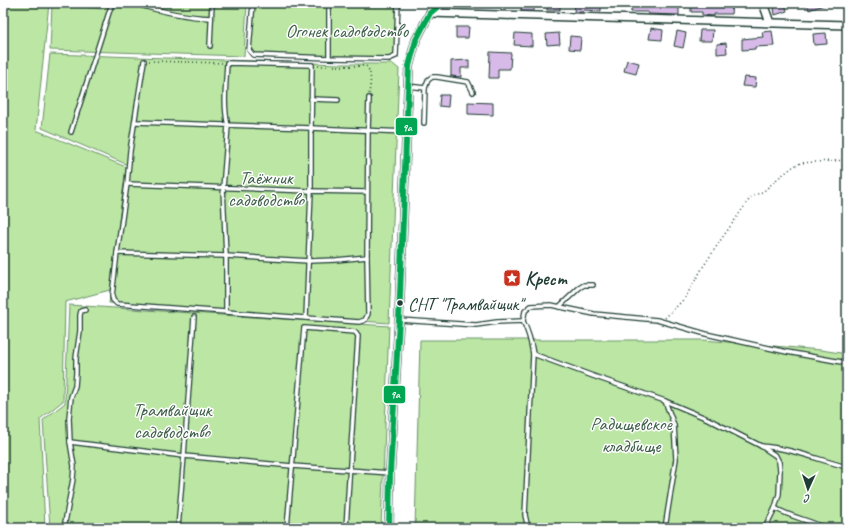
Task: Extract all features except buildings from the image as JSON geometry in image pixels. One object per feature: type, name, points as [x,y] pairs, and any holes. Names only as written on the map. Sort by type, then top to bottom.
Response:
[{"type":"street","points":[[390,528],[390,473],[399,320],[409,66],[416,40],[430,13],[442,3]]},
{"type":"street","points":[[764,3],[770,23]]},
{"type":"street","points":[[430,13],[847,25]]},
{"type":"lane","points":[[71,132],[112,3]]},
{"type":"lane","points":[[133,3],[155,10],[193,17],[211,18]]},
{"type":"lane","points":[[210,46],[212,3]]},
{"type":"lane","points":[[253,3],[249,50],[253,55],[389,59],[396,56],[398,3]]},
{"type":"lane","points":[[329,3],[329,58]]},
{"type":"lane","points":[[144,61],[130,151],[112,296],[116,304],[359,322],[365,320],[368,314],[367,257],[369,98]]},
{"type":"lane","points":[[226,312],[226,256],[223,188],[228,126],[225,102],[227,63],[312,66],[311,191],[306,318]]},
{"type":"lane","points":[[424,123],[425,88],[428,80],[432,77],[468,82],[474,92]]},
{"type":"lane","points":[[408,86],[425,88]]},
{"type":"lane","points":[[311,99],[338,100]]},
{"type":"lane","points":[[135,122],[406,132]]},
{"type":"lane","points":[[127,184],[368,192]]},
{"type":"lane","points":[[118,254],[226,256],[309,261],[367,257]]},
{"type":"lane","points":[[560,306],[579,288],[584,285],[593,285]]},
{"type":"lane","points":[[528,528],[525,515],[533,354],[530,337],[523,322],[525,311],[531,306],[560,306],[594,314],[657,320],[706,334],[787,352],[847,363]]},
{"type":"lane","points":[[64,528],[74,466],[70,442],[69,418],[71,397],[76,380],[76,358],[80,331],[80,315],[81,311],[85,310]]},
{"type":"lane","points":[[178,528],[194,318]]},
{"type":"lane","points":[[399,320],[476,326],[497,322],[523,322]]},
{"type":"lane","points":[[287,528],[304,328],[355,332],[358,336],[346,528]]},
{"type":"lane","points":[[533,354],[664,401],[708,419],[761,446],[776,456],[779,462],[780,470],[779,494],[775,508],[765,528]]},
{"type":"lane","points":[[664,401],[674,425],[676,459],[665,528]]},
{"type":"lane","points":[[70,442],[184,456],[390,473]]},
{"type":"lane","points":[[761,446],[769,446],[807,455],[847,467]]},
{"type":"lane","points":[[775,508],[824,528]]},
{"type":"path","points":[[144,61],[227,63]]},
{"type":"path","points":[[312,66],[366,66],[370,73],[369,98]]},
{"type":"path","points":[[662,321],[685,298],[703,267],[751,197],[764,191],[794,166],[801,163],[847,160]]},
{"type":"green space","points":[[3,3],[49,3],[36,130],[126,167],[110,290],[65,302],[63,401],[40,419],[45,528],[3,528]]},
{"type":"green space","points":[[103,3],[247,3],[244,56],[50,50],[52,4],[102,9]]},
{"type":"green space","name":"Огонек садоводство","points":[[253,3],[398,3],[396,56],[385,59],[253,55],[249,50]]},
{"type":"green space","name":"Таёжник садоводство","points":[[50,54],[340,64],[393,64],[399,69],[389,323],[109,303],[128,165],[42,128]]},
{"type":"green space","name":"Трамвайщик садоводство","points":[[69,305],[389,326],[381,528],[50,528],[43,420],[65,403]]},
{"type":"green space","name":"Радищевское кладбище","points":[[420,340],[703,340],[821,350],[847,354],[847,528],[415,528]]},
{"type":"transit line","name":"9а","points":[[389,528],[390,473],[399,320],[409,66],[416,40],[430,13],[442,3]]},
{"type":"place","name":"Крест","points":[[512,278]]},
{"type":"place","name":"СНТ \"Трамвайщик\"","points":[[400,303]]}]
